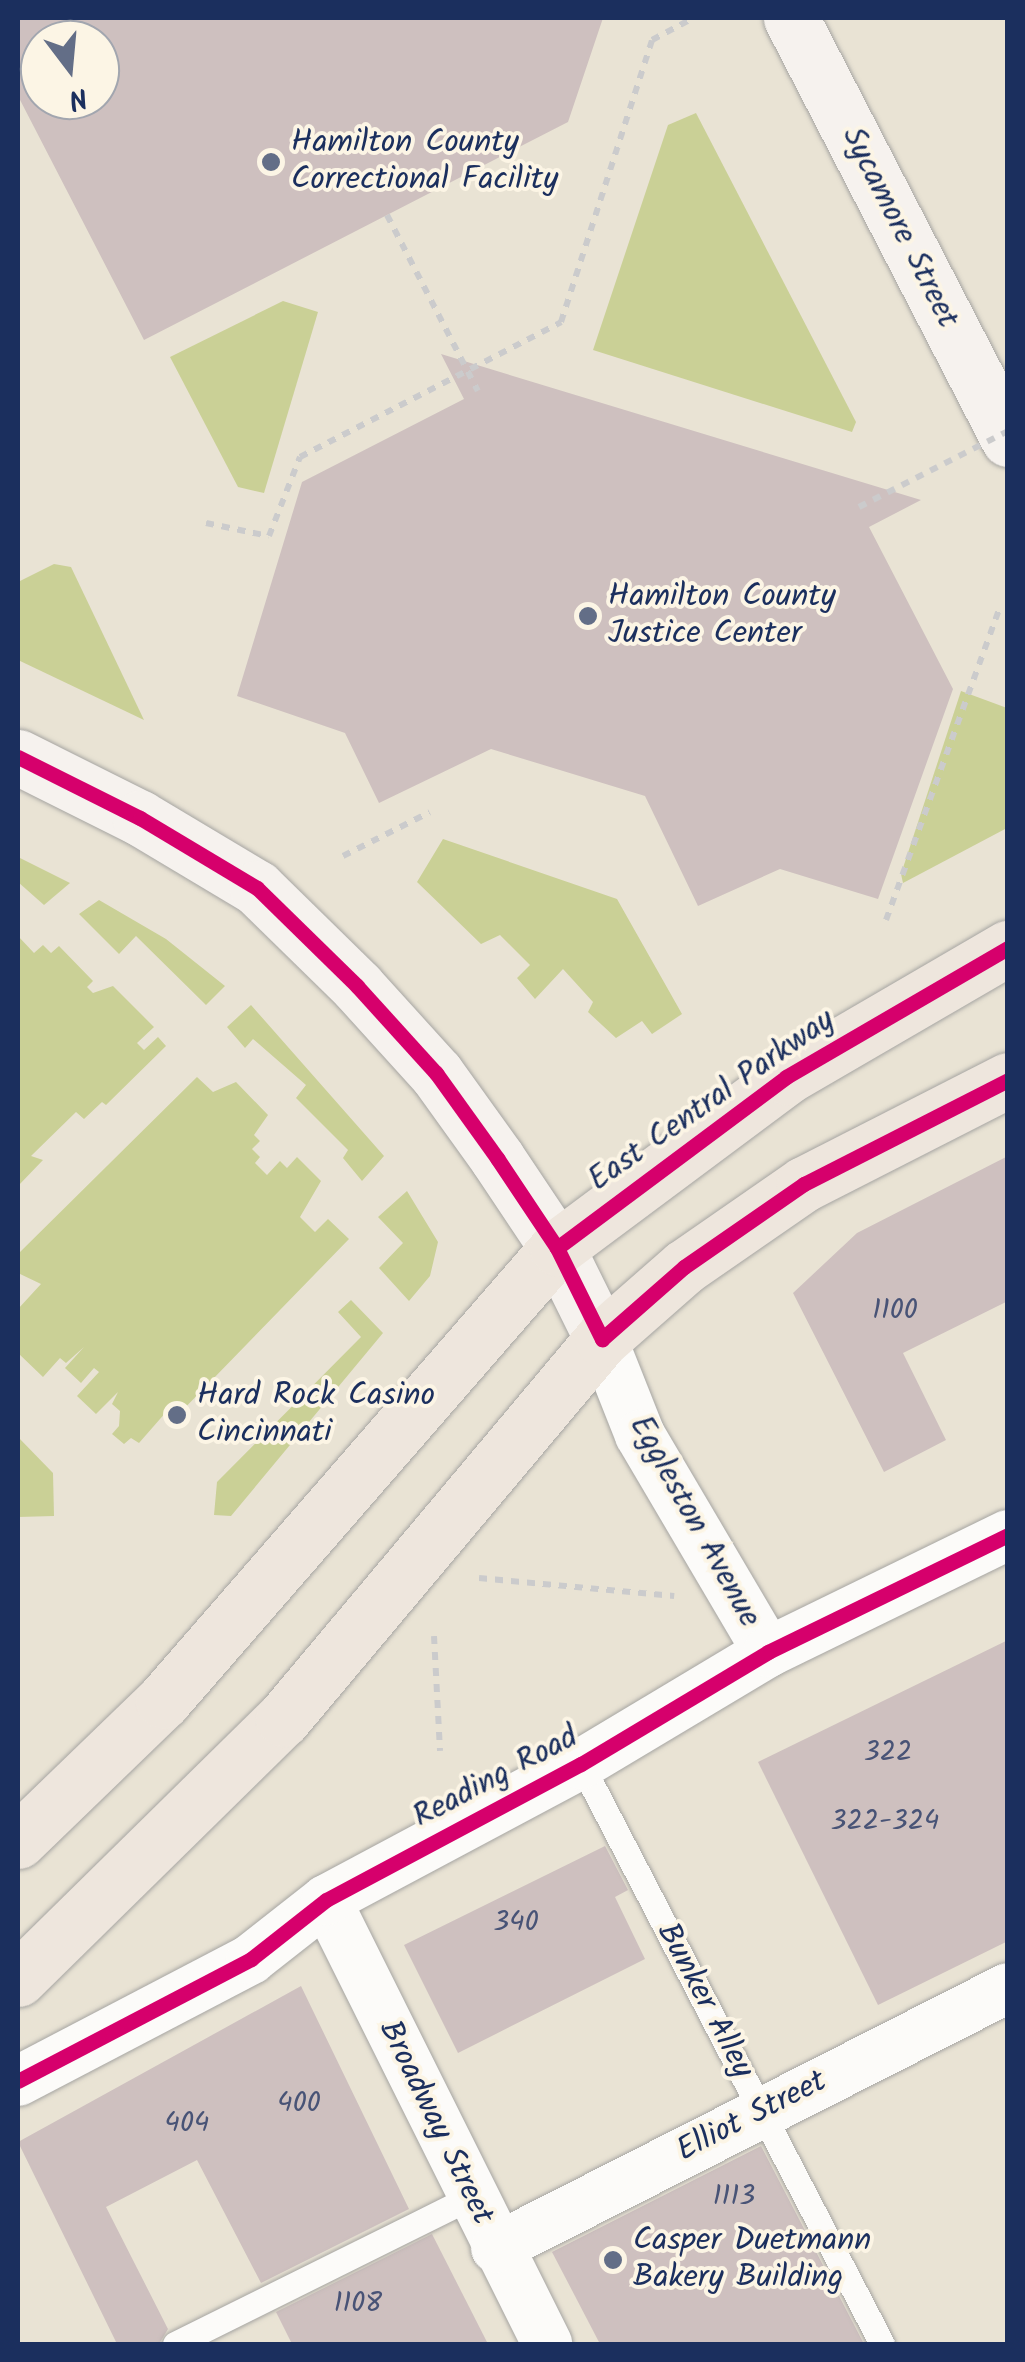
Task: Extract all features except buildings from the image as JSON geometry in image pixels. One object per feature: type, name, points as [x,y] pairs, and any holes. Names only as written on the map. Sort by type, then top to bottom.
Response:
[{"type":"main road","name":"Sycamore Street","points":[[791,18],[1008,439]]},
{"type":"main road","name":"Eggleston Avenue","points":[[18,757],[140,818],[257,888],[436,1072],[557,1248],[602,1338]]},
{"type":"main road","name":"East Central Parkway","points":[[557,1248],[786,1078],[1008,948]]},
{"type":"main road","points":[[18,1979],[283,1718],[602,1338],[684,1267],[804,1184],[1008,1080]]},
{"type":"main road","points":[[18,1840],[163,1701],[557,1248]]},
{"type":"street","name":"Eggleston Avenue","points":[[602,1338],[640,1435],[768,1652]]},
{"type":"street","name":"Reading Road","points":[[18,2081],[251,1959],[326,1900],[581,1764],[768,1652],[1008,1535]]},
{"type":"street","name":"Broadway Street","points":[[326,1900],[547,2344]]},
{"type":"street","name":"Elliot Street","points":[[496,2248],[1008,1988]]},
{"type":"lane","name":"Bunker Alley","points":[[581,1764],[882,2344]]},
{"type":"lane","points":[[175,2344],[205,2338],[471,2197]]},
{"type":"path","points":[[206,523],[269,536],[300,457],[561,322],[652,40],[694,18]]},
{"type":"path","points":[[388,215],[478,391]]},
{"type":"path","points":[[858,508],[1008,431]]},
{"type":"path","points":[[886,920],[999,610]]},
{"type":"path","points":[[342,856],[430,812]]},
{"type":"path","points":[[479,1578],[680,1597]]},
{"type":"path","points":[[434,1636],[440,1751]]},
{"type":"green space","points":[[696,113],[856,422],[852,432],[593,350],[668,125]]},
{"type":"green space","points":[[283,301],[318,312],[264,493],[238,487],[170,357]]},
{"type":"green space","points":[[54,564],[71,567],[144,720],[18,660],[18,582]]},
{"type":"green space","points":[[961,691],[1007,708],[1007,828],[903,883],[901,874]]},
{"type":"green space","points":[[443,839],[617,899],[682,1014],[652,1034],[642,1021],[616,1038],[588,1012],[593,1002],[563,969],[535,999],[517,978],[530,965],[500,935],[481,944],[417,882]]},
{"type":"green space","points":[[18,857],[70,883],[44,905],[18,882]]},
{"type":"green space","points":[[99,900],[166,939],[225,986],[206,1005],[136,936],[119,954],[79,914]]},
{"type":"green space","points":[[18,936],[34,953],[43,945],[51,953],[59,946],[93,981],[87,987],[93,993],[113,986],[154,1027],[137,1043],[144,1050],[158,1037],[166,1046],[106,1105],[102,1102],[84,1119],[76,1112],[31,1156],[43,1160],[18,1186]]},
{"type":"green space","points":[[251,1005],[384,1156],[362,1181],[343,1158],[348,1150],[296,1098],[306,1085],[253,1039],[245,1048],[227,1027]]},
{"type":"green space","points":[[197,1077],[213,1092],[236,1082],[268,1115],[254,1135],[260,1141],[252,1149],[260,1157],[255,1163],[267,1175],[280,1161],[287,1168],[297,1157],[321,1181],[300,1217],[315,1232],[328,1219],[349,1239],[176,1417],[167,1411],[139,1443],[131,1438],[124,1444],[112,1434],[119,1426],[120,1411],[112,1404],[118,1392],[96,1414],[77,1396],[99,1372],[94,1368],[81,1383],[65,1368],[84,1347],[66,1363],[60,1358],[43,1377],[18,1353],[18,1309],[41,1284],[18,1273],[18,1254]]},
{"type":"green space","points":[[407,1191],[438,1242],[430,1276],[409,1301],[379,1268],[403,1243],[378,1217]]},
{"type":"green space","points":[[351,1300],[383,1333],[231,1516],[214,1515],[217,1482],[361,1337],[338,1312]]},
{"type":"green space","points":[[18,1437],[53,1473],[54,1516],[18,1517]]},
{"type":"cycle path","points":[[18,757],[140,818],[257,888],[357,986],[436,1073],[497,1158],[557,1248],[602,1339],[684,1267],[804,1184],[1008,1080]]},
{"type":"cycle path","points":[[557,1248],[786,1077],[1008,948]]},
{"type":"cycle path","points":[[18,2081],[251,1959],[326,1900],[581,1764],[768,1652],[1008,1535]]},
{"type":"place","name":"Hamilton County Correctional Facility","points":[[271,162]]},
{"type":"place","name":"Hamilton County Justice Center","points":[[588,616]]},
{"type":"place","name":"Hard Rock Casino Cincinnati","points":[[177,1415]]},
{"type":"place","name":"Casper Duetmann Bakery Building","points":[[613,2260]]}]
